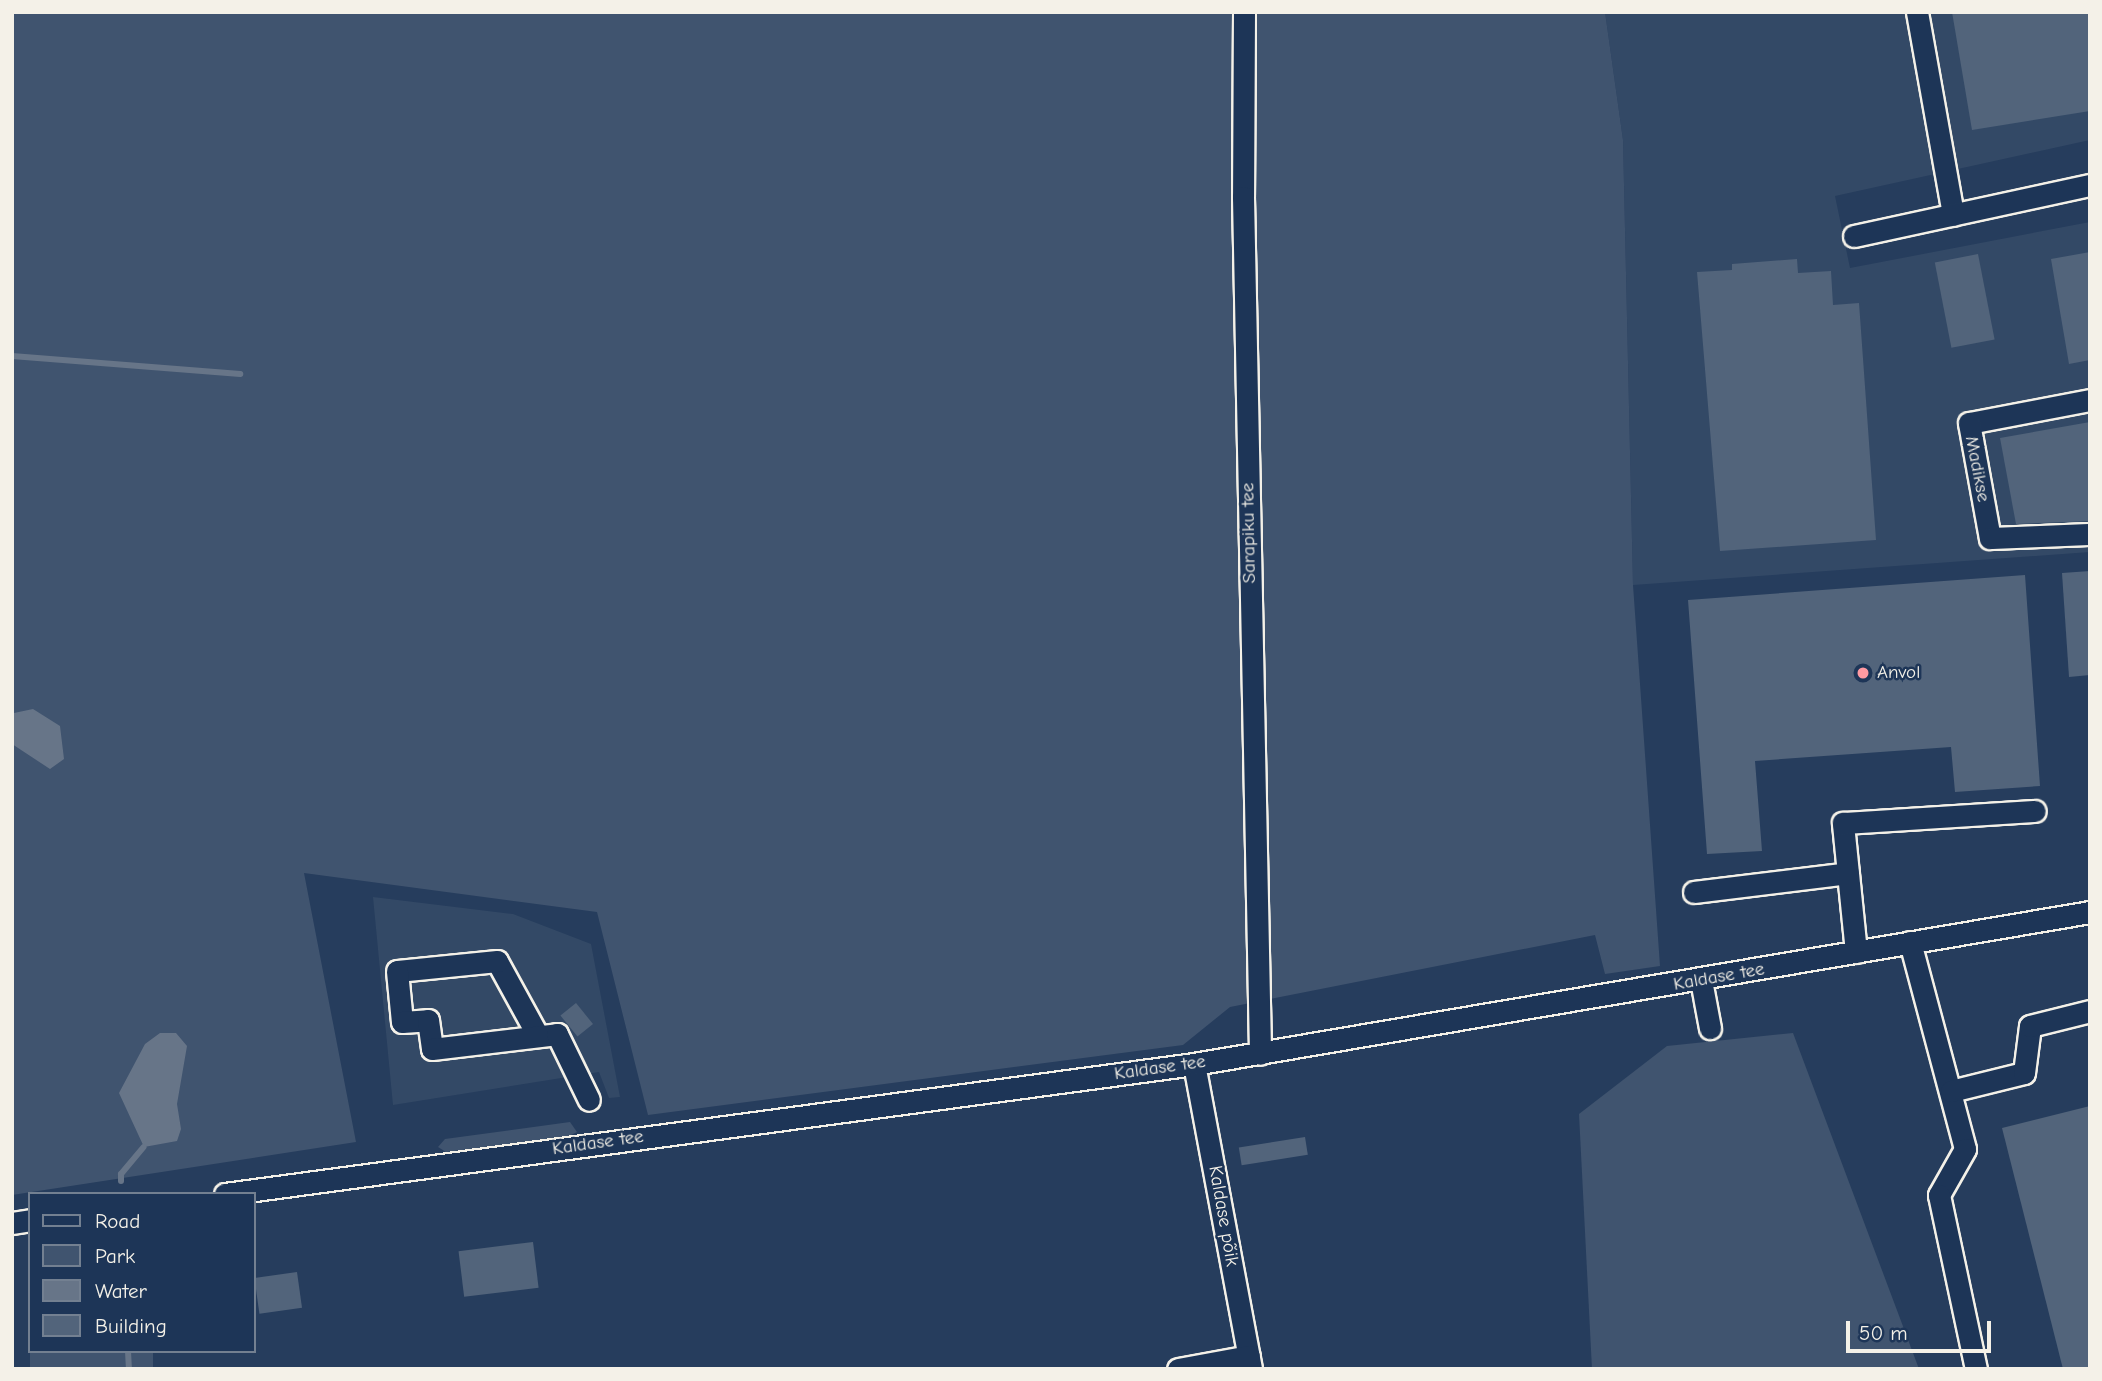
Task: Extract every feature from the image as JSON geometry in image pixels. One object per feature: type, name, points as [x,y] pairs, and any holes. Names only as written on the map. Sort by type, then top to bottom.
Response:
[{"type":"street","name":"Sarapiku tee","points":[[1244,12],[1243,211],[1260,1054]]},
{"type":"street","points":[[1917,12],[1953,215]]},
{"type":"street","points":[[1854,236],[2090,185]]},
{"type":"street","name":"Madikse","points":[[2090,400],[1969,423],[1990,538],[2090,534]]},
{"type":"street","points":[[1856,952],[1843,823],[2035,811]]},
{"type":"street","points":[[1694,892],[1848,873]]},
{"type":"street","name":"Kaldase tee","points":[[240,1192],[1194,1064],[1701,981],[2090,912]]},
{"type":"street","points":[[1910,943],[1965,1149],[1939,1195],[1976,1369]]},
{"type":"street","points":[[538,1036],[497,961],[397,971],[402,1022],[428,1020],[432,1049],[557,1034],[589,1100]]},
{"type":"street","points":[[1701,981],[1710,1028]]},
{"type":"street","points":[[1951,1091],[2024,1073],[2030,1026],[2090,1011]]},
{"type":"street","name":"Kaldase põik","points":[[1194,1064],[1250,1362]]},
{"type":"street","points":[[1178,1369],[1250,1362]]},
{"type":"shaded area","points":[[1605,12],[2090,12],[2090,140],[1835,196],[1850,268],[2090,222],[2090,552],[1633,585],[1623,140]]},
{"type":"shaded area","points":[[373,897],[513,914],[591,944],[620,1097],[609,1098],[599,1072],[393,1105]]},
{"type":"green space","points":[[12,12],[1605,12],[1623,140],[1633,585],[1660,966],[1605,974],[1595,935],[1230,1007],[1183,1045],[648,1115],[597,912],[304,873],[356,1142],[12,1195]]},
{"type":"green space","points":[[1793,1033],[1919,1369],[1592,1369],[1579,1114],[1667,1046]]},
{"type":"green space","points":[[570,1122],[577,1132],[565,1138],[446,1152],[438,1147],[445,1139]]},
{"type":"green space","points":[[30,1353],[153,1353],[153,1369],[30,1369]]},
{"type":"water","points":[[12,708],[14,713],[33,709],[60,726],[64,759],[50,769],[12,744]]},
{"type":"water","points":[[160,1033],[176,1033],[187,1046],[177,1104],[181,1129],[177,1141],[144,1147],[119,1093],[145,1044]]},
{"type":"building","points":[[1952,12],[2090,12],[2090,111],[1972,130]]},
{"type":"building","points":[[2090,252],[2090,360],[2069,364],[2051,259]]},
{"type":"building","points":[[1978,254],[1995,339],[1951,348],[1935,262]]},
{"type":"building","points":[[1797,259],[1798,273],[1831,271],[1833,305],[1859,303],[1876,540],[1720,551],[1697,272],[1732,270],[1732,264]]},
{"type":"building","points":[[2090,422],[2090,521],[2016,524],[2000,438]]},
{"type":"building","points":[[2090,571],[2090,675],[2069,677],[2062,573]]},
{"type":"building","name":"Anvol","points":[[2025,575],[2040,786],[1955,792],[1951,747],[1755,761],[1762,851],[1707,854],[1688,600]]},
{"type":"building","points":[[576,1003],[593,1024],[577,1037],[560,1016]]},
{"type":"building","points":[[2090,1106],[2090,1369],[2063,1369],[2002,1128]]},
{"type":"building","points":[[1305,1137],[1308,1155],[1242,1165],[1239,1147]]},
{"type":"building","points":[[533,1242],[539,1288],[464,1297],[459,1251]]},
{"type":"building","points":[[297,1272],[302,1308],[259,1314],[256,1278]]},
{"type":"waterway","points":[[12,356],[240,374]]},
{"type":"waterway","points":[[121,1181],[121,1174],[144,1147]]},
{"type":"waterway","points":[[128,1353],[129,1369]]},
{"type":"place","name":"Anvol","points":[[1863,673]]}]
